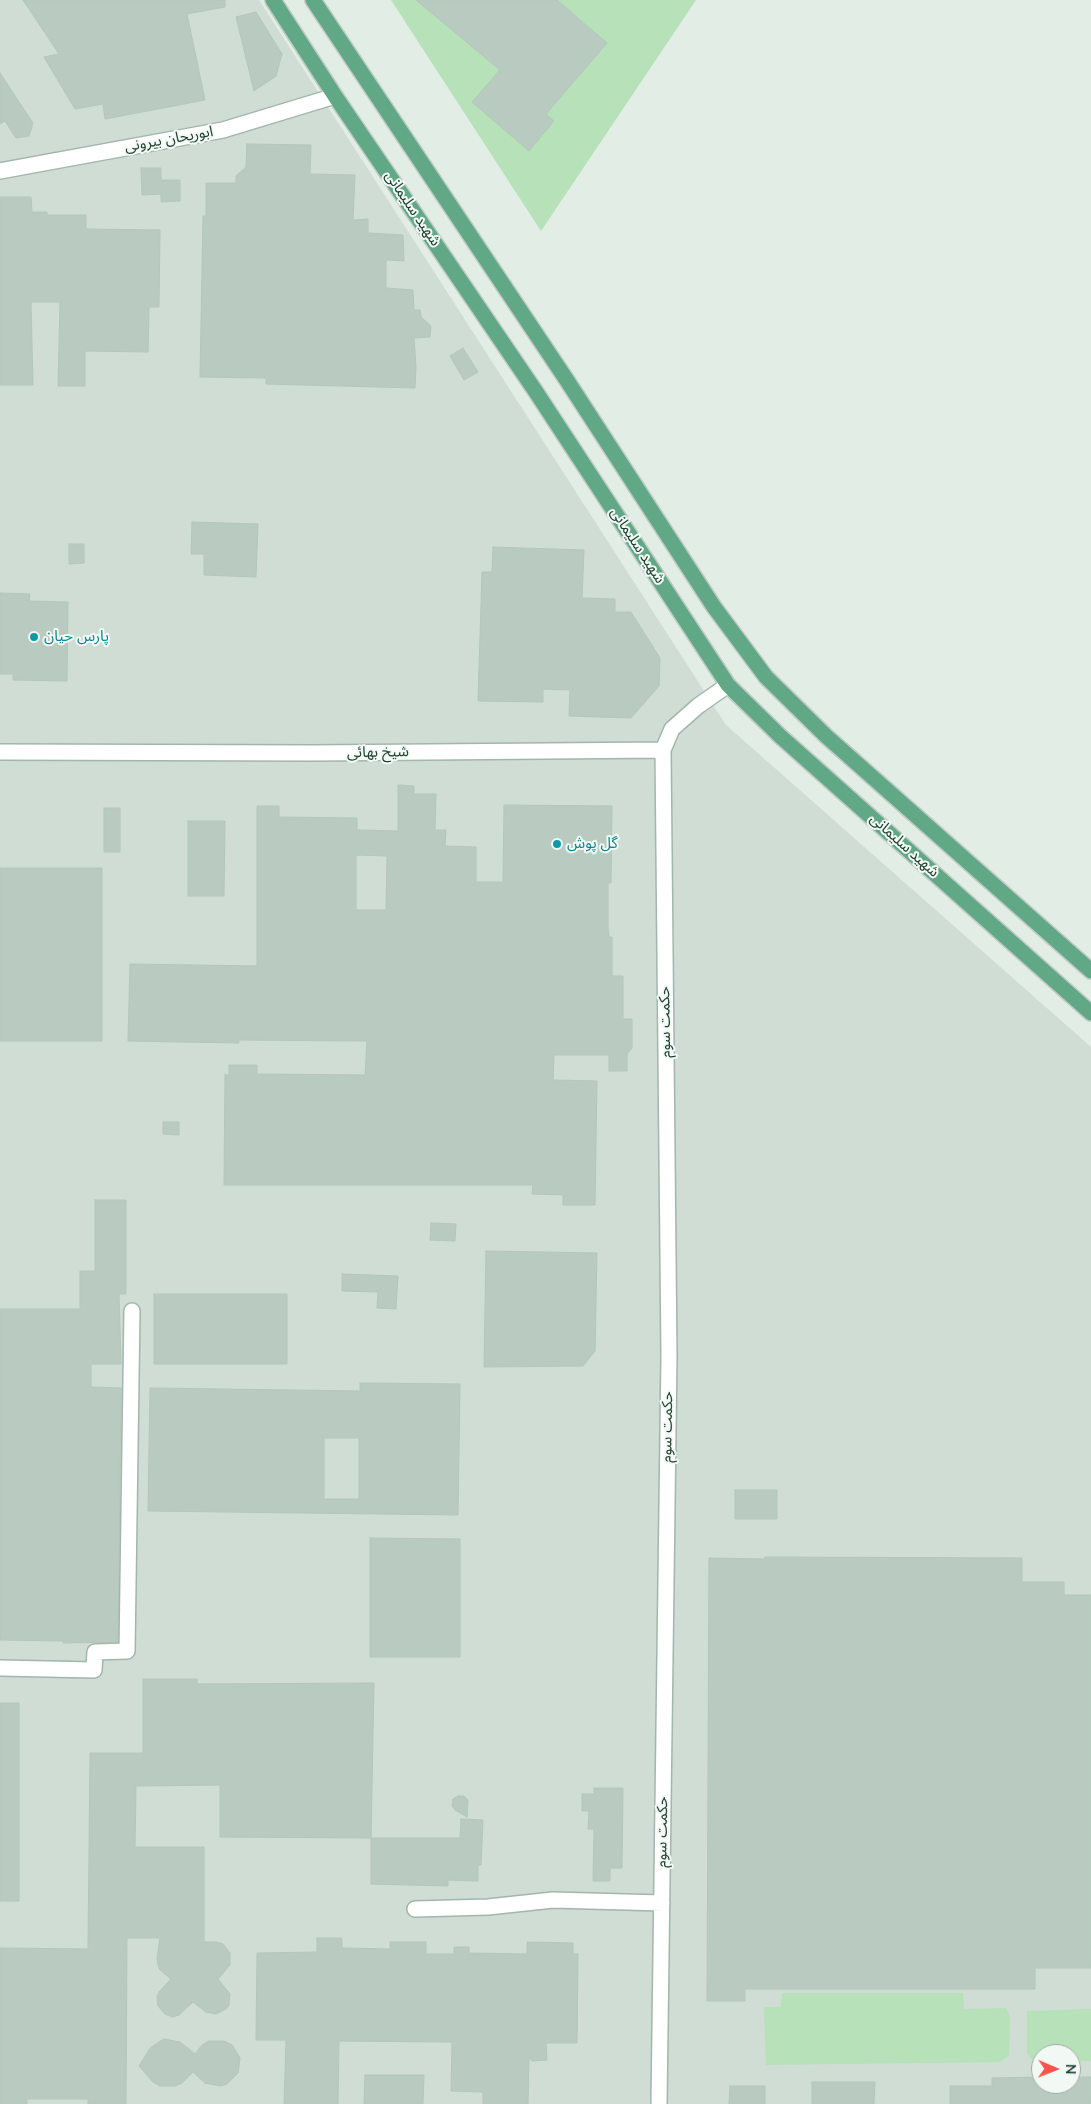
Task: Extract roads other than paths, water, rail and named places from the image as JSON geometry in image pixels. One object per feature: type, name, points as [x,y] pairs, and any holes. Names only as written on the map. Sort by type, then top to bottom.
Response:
[{"type":"main road","name":"شهید سلیمانی","points":[[273,0],[335,96],[536,392],[728,685],[780,736],[1091,1013]]},
{"type":"main road","name":"شهید سلیمانی","points":[[313,0],[361,75],[566,380],[714,607],[766,677],[826,736],[1091,971]]},
{"type":"street","name":"ابوریحان بیرونی","points":[[0,171],[223,130],[335,96]]},
{"type":"street","points":[[663,750],[672,729],[698,706],[728,685]]},
{"type":"street","name":"شیخ بهائی","points":[[0,752],[312,753],[663,750]]},
{"type":"street","name":"حکمت سوم","points":[[659,2104],[669,1356],[663,750]]},
{"type":"street","points":[[0,1668],[94,1670],[94,1652],[127,1651],[132,1311]]},
{"type":"street","points":[[415,1909],[488,1907],[553,1900],[662,1903]]},
{"type":"place","name":"پارس حیان","points":[[34,637]]},
{"type":"place","name":"گل پوش","points":[[557,844]]}]
